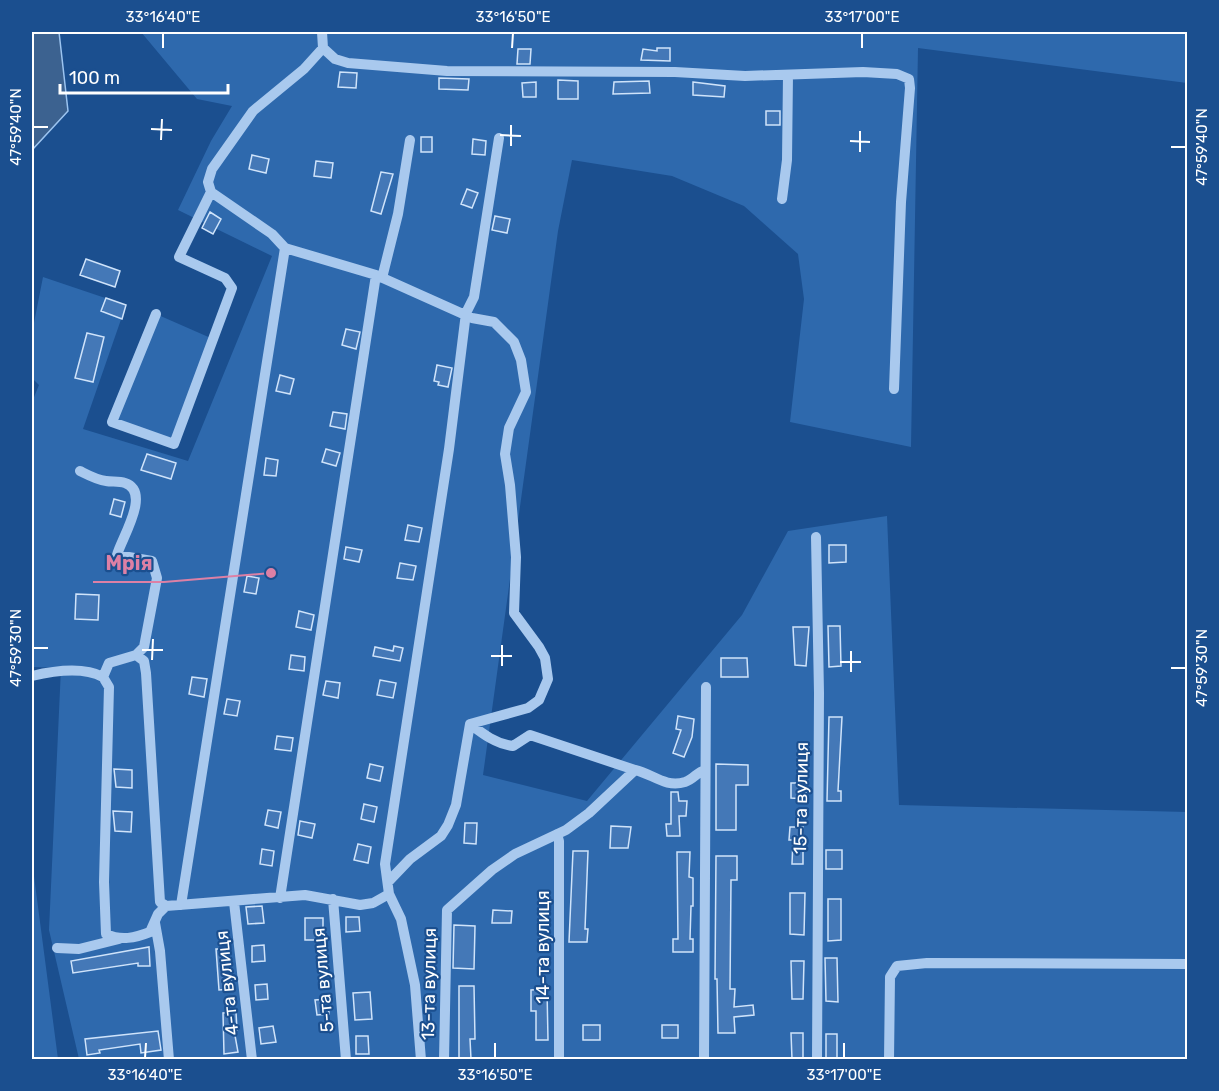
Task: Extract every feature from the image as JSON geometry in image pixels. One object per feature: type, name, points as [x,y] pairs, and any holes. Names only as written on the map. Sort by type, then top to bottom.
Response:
[{"type":"street","points":[[321,32],[323,48],[336,59],[348,63],[447,71],[788,75],[863,72],[897,74],[909,79],[894,389]]},
{"type":"street","points":[[323,48],[304,69],[253,111],[212,169],[208,182],[211,192],[272,234],[285,248],[379,277],[466,313],[472,318],[499,325],[514,342],[521,360],[526,392],[509,428],[505,454],[516,556],[514,613],[545,658],[548,680],[538,700],[528,708],[470,724]]},
{"type":"street","points":[[782,199],[787,160],[788,75]]},
{"type":"street","points":[[421,1059],[414,986],[400,919],[389,894],[386,864],[388,835],[449,449],[466,313],[474,297],[499,138]]},
{"type":"street","points":[[280,897],[379,277],[398,214],[410,140]]},
{"type":"street","points":[[156,314],[112,422],[174,444],[232,288],[225,278],[179,257],[211,192]]},
{"type":"street","points":[[182,905],[285,248]]},
{"type":"street","points":[[80,471],[104,481],[126,483],[136,498],[117,555],[152,561],[156,578],[144,646],[136,655],[109,663],[103,677],[110,692],[105,920],[106,934],[119,939]]},
{"type":"street","name":"15-та вулиця","points":[[816,537],[819,670],[817,1059]]},
{"type":"street","points":[[136,655],[144,661],[146,673],[160,902],[166,906],[305,895],[360,905],[374,903],[389,894]]},
{"type":"street","points":[[32,676],[52,671],[83,671],[103,677]]},
{"type":"street","points":[[704,1059],[706,687]]},
{"type":"street","points":[[470,724],[487,737],[506,746],[513,746],[530,735],[635,770],[660,782],[685,782],[698,771],[705,770]]},
{"type":"street","points":[[388,882],[410,859],[441,836],[448,825],[456,805],[470,724]]},
{"type":"street","points":[[557,834],[605,801],[635,770]]},
{"type":"street","name":"13-та вулиця","points":[[444,1059],[447,910],[492,870],[515,854],[557,834]]},
{"type":"street","name":"14-та вулиця","points":[[557,834],[559,841],[559,1059]]},
{"type":"street","name":"5-та вулиця","points":[[333,899],[346,1059]]},
{"type":"street","name":"4-та вулиця","points":[[234,902],[252,1059]]},
{"type":"street","points":[[57,948],[79,948],[137,937],[150,932],[158,915],[166,906]]},
{"type":"street","points":[[155,923],[169,1058]]},
{"type":"street","points":[[890,1059],[890,976],[897,966],[917,963],[1188,964]]},
{"type":"shaded area","points":[[32,32],[59,32],[68,111],[32,150]]},
{"type":"shaded area","points":[[141,32],[1187,32],[1187,83],[918,48],[911,447],[790,422],[804,299],[798,254],[744,206],[672,176],[572,160],[558,231],[483,775],[587,801],[742,615],[788,531],[887,516],[899,805],[1187,812],[1187,1059],[79,1059],[49,930],[61,668],[32,667],[32,402],[39,385],[32,378],[32,333],[43,277],[126,305],[83,429],[188,461],[272,256],[178,210],[211,141],[232,106],[197,99]]},
{"type":"shaded area","points":[[156,314],[213,339],[174,444],[112,422]]},
{"type":"shaded area","points":[[32,861],[58,1059],[32,1059]]},
{"type":"building","points":[[657,48],[670,48],[670,61],[641,60],[643,49],[657,51]]},
{"type":"building","points":[[518,49],[531,49],[530,64],[517,64]]},
{"type":"building","points":[[340,72],[357,73],[356,88],[338,87]]},
{"type":"building","points":[[439,78],[469,79],[468,90],[439,89]]},
{"type":"building","points":[[558,80],[578,81],[578,99],[558,99]]},
{"type":"building","points":[[649,81],[650,93],[613,94],[614,82]]},
{"type":"building","points":[[536,82],[536,97],[523,97],[522,83]]},
{"type":"building","points":[[693,82],[725,86],[724,97],[693,95]]},
{"type":"building","points":[[766,111],[780,111],[780,125],[766,125]]},
{"type":"building","points":[[421,137],[432,137],[432,152],[421,152]]},
{"type":"building","points":[[473,139],[486,141],[485,155],[472,154]]},
{"type":"building","points":[[252,155],[269,159],[266,173],[249,169]]},
{"type":"building","points":[[316,161],[333,163],[331,178],[314,176]]},
{"type":"building","points":[[381,172],[393,174],[381,214],[371,211]]},
{"type":"building","points":[[467,189],[478,193],[472,208],[461,204]]},
{"type":"building","points":[[210,212],[221,219],[213,234],[202,228]]},
{"type":"building","points":[[495,216],[510,219],[507,233],[492,230]]},
{"type":"building","points":[[86,259],[120,271],[115,287],[80,275]]},
{"type":"building","points":[[106,298],[126,305],[122,319],[101,311]]},
{"type":"building","points":[[346,329],[360,332],[356,349],[342,345]]},
{"type":"building","points":[[87,333],[104,337],[93,382],[75,378]]},
{"type":"building","points":[[437,365],[452,368],[448,387],[438,385],[439,382],[434,381]]},
{"type":"building","points":[[280,375],[294,379],[290,394],[276,391]]},
{"type":"building","points":[[333,412],[347,414],[345,429],[330,426]]},
{"type":"building","points":[[326,449],[340,453],[336,466],[322,462]]},
{"type":"building","points":[[147,454],[176,463],[171,479],[141,470]]},
{"type":"building","points":[[266,458],[278,460],[276,476],[264,475]]},
{"type":"building","points":[[114,499],[125,502],[121,517],[110,514]]},
{"type":"building","points":[[408,525],[422,528],[419,542],[405,540]]},
{"type":"building","points":[[829,545],[846,545],[846,562],[829,563]]},
{"type":"building","points":[[346,547],[362,550],[359,562],[344,559]]},
{"type":"building","points":[[400,563],[416,566],[413,580],[397,578]]},
{"type":"building","points":[[247,576],[259,578],[256,594],[244,592]]},
{"type":"building","points":[[76,594],[99,595],[98,620],[75,619]]},
{"type":"building","points":[[299,611],[314,615],[311,630],[296,627]]},
{"type":"building","points":[[828,626],[840,626],[841,666],[829,667]]},
{"type":"building","points":[[793,627],[809,627],[806,666],[795,665]]},
{"type":"building","points":[[394,646],[403,648],[400,661],[373,656],[375,647],[393,651]]},
{"type":"building","points":[[291,655],[305,657],[304,671],[289,669]]},
{"type":"building","points":[[721,658],[747,658],[748,677],[721,677]]},
{"type":"building","points":[[192,677],[207,679],[204,697],[189,694]]},
{"type":"building","points":[[380,680],[396,683],[393,698],[377,695]]},
{"type":"building","points":[[326,681],[340,683],[338,698],[323,695]]},
{"type":"building","points":[[227,699],[240,701],[237,716],[224,714]]},
{"type":"building","points":[[678,716],[694,719],[692,737],[684,757],[673,753],[681,730],[676,729]]},
{"type":"building","points":[[829,717],[842,717],[838,791],[841,791],[841,801],[827,801]]},
{"type":"building","points":[[277,736],[293,738],[291,751],[275,749]]},
{"type":"building","points":[[370,764],[383,767],[380,781],[367,778]]},
{"type":"building","points":[[716,764],[748,765],[748,785],[736,785],[736,830],[716,830]]},
{"type":"building","points":[[114,769],[132,770],[132,788],[116,787]]},
{"type":"building","points":[[791,783],[806,783],[806,799],[791,798]]},
{"type":"building","points":[[671,792],[678,792],[679,801],[687,801],[686,816],[679,816],[680,836],[667,836],[666,824],[671,824]]},
{"type":"building","points":[[364,804],[377,807],[374,822],[361,819]]},
{"type":"building","points":[[268,810],[281,812],[278,828],[265,825]]},
{"type":"building","points":[[113,811],[132,812],[131,832],[115,831]]},
{"type":"building","points":[[300,821],[315,824],[312,838],[298,835]]},
{"type":"building","points":[[465,823],[477,823],[476,844],[464,843]]},
{"type":"building","points":[[611,826],[631,827],[628,848],[610,848]]},
{"type":"building","points":[[790,827],[803,827],[803,864],[792,864],[793,840],[789,840]]},
{"type":"building","points":[[358,844],[371,847],[368,863],[354,860]]},
{"type":"building","points":[[262,849],[274,851],[272,866],[260,864]]},
{"type":"building","points":[[826,850],[842,850],[842,869],[826,869]]},
{"type":"building","points":[[573,851],[588,851],[585,929],[588,929],[587,942],[569,942]]},
{"type":"building","points":[[677,852],[690,852],[689,877],[693,878],[693,906],[691,906],[690,939],[693,939],[693,952],[673,952],[673,939],[678,939]]},
{"type":"building","points":[[716,856],[737,856],[737,880],[731,880],[730,989],[735,989],[734,1007],[753,1005],[754,1015],[734,1017],[735,1033],[718,1033],[717,979],[715,979]]},
{"type":"building","points":[[790,893],[805,893],[804,935],[790,934]]},
{"type":"building","points":[[828,899],[841,899],[841,940],[828,941]]},
{"type":"building","points":[[262,906],[264,923],[248,924],[246,907]]},
{"type":"building","points":[[493,910],[512,911],[511,923],[492,923]]},
{"type":"building","points":[[346,917],[359,917],[360,931],[346,932]]},
{"type":"building","points":[[305,918],[323,918],[323,940],[305,940]]},
{"type":"building","points":[[454,925],[475,926],[474,969],[453,968]]},
{"type":"building","points":[[264,945],[265,961],[252,962],[252,946]]},
{"type":"building","points":[[149,947],[150,966],[138,966],[138,963],[73,973],[71,961]]},
{"type":"building","points":[[216,949],[229,949],[232,989],[219,990]]},
{"type":"building","points":[[825,958],[837,958],[838,1002],[826,1001]]},
{"type":"building","points":[[791,961],[804,961],[803,999],[792,999]]},
{"type":"building","points":[[267,984],[268,999],[256,1000],[255,985]]},
{"type":"building","points":[[459,986],[474,986],[475,1039],[470,1039],[471,1059],[459,1059]]},
{"type":"building","points":[[547,989],[548,1040],[536,1040],[536,1011],[531,1011],[531,990]]},
{"type":"building","points":[[370,992],[372,1019],[355,1020],[353,993]]},
{"type":"building","points":[[328,999],[329,1014],[317,1015],[315,1000]]},
{"type":"building","points":[[236,1012],[237,1030],[234,1030],[238,1052],[224,1054],[223,1013]]},
{"type":"building","points":[[583,1025],[600,1025],[600,1040],[583,1040]]},
{"type":"building","points":[[662,1025],[678,1025],[678,1038],[662,1038]]},
{"type":"building","points":[[273,1026],[276,1042],[261,1044],[259,1028]]},
{"type":"building","points":[[158,1031],[161,1050],[141,1053],[140,1044],[99,1050],[100,1053],[87,1055],[85,1039]]},
{"type":"building","points":[[791,1033],[803,1033],[803,1059],[792,1059]]},
{"type":"building","points":[[826,1034],[837,1034],[837,1059],[826,1059]]},
{"type":"building","points":[[356,1036],[368,1036],[369,1054],[356,1054]]},
{"type":"place","name":"Мрія","points":[[271,573]]}]
